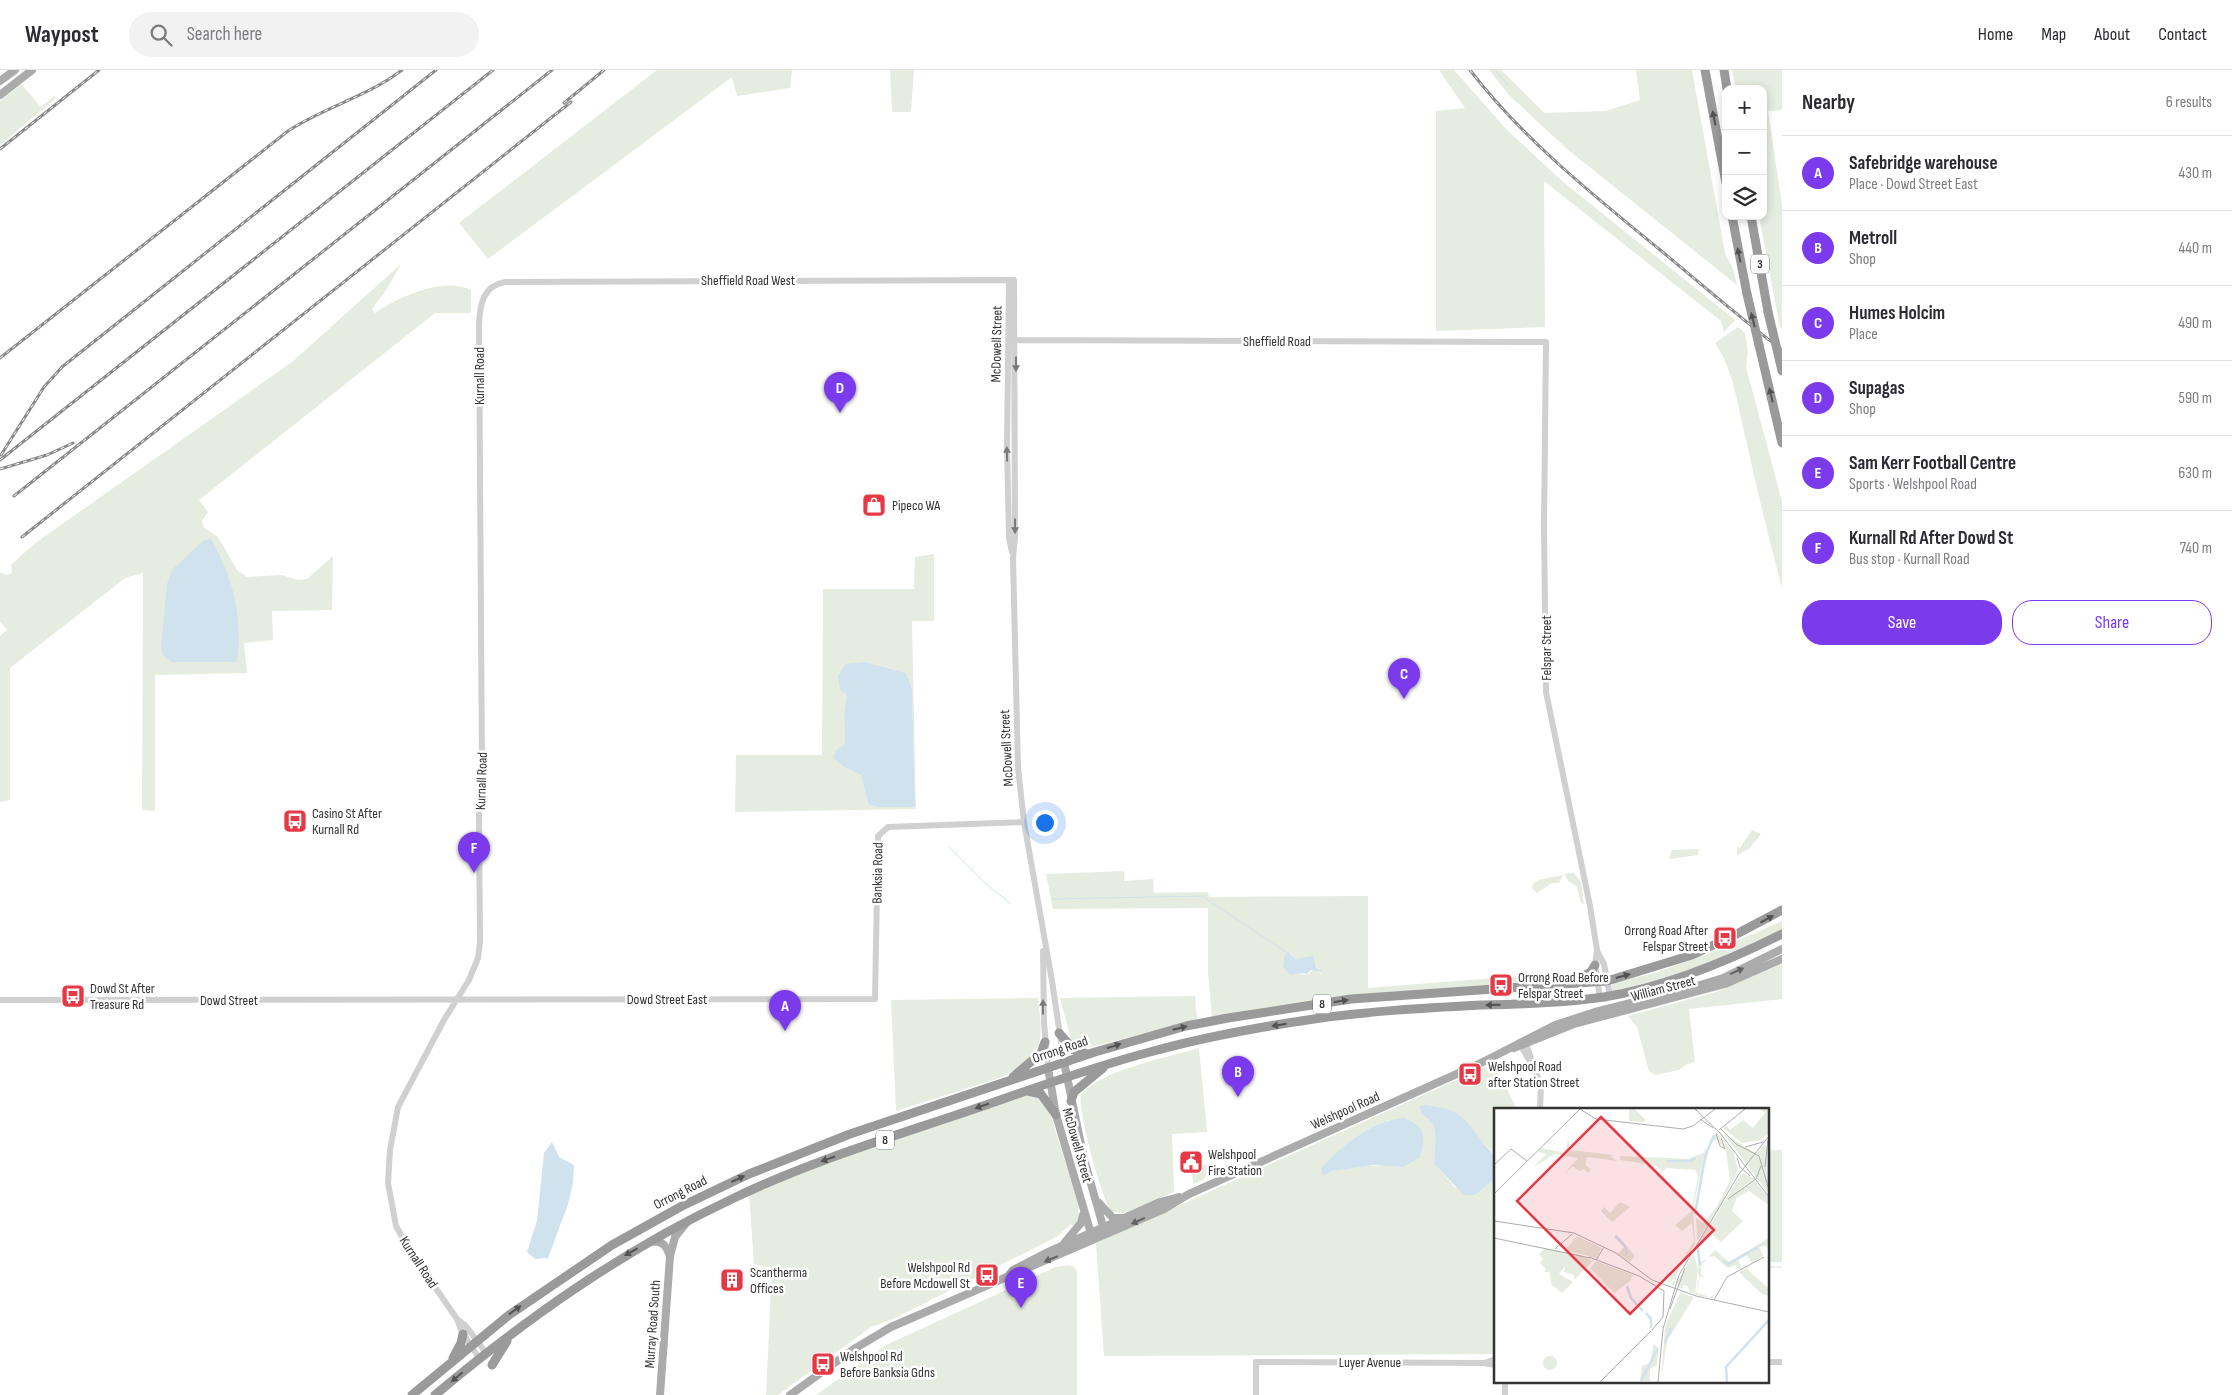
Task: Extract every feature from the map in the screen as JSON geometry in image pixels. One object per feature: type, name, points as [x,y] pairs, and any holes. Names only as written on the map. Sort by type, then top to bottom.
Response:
[{"type":"highway","points":[[1704,70],[1724,175]]},
{"type":"highway","points":[[1724,70],[1726,85]]},
{"type":"highway","name":"3","points":[[1733,220],[1747,294],[1782,443]]},
{"type":"highway","name":"3","points":[[1752,220],[1768,312],[1781,366]]},
{"type":"highway","name":"Orrong Road","points":[[412,1395],[474,1343],[543,1290],[584,1263],[648,1224],[699,1197],[799,1153],[1088,1054],[1186,1026],[1342,1000],[1603,981],[1692,954],[1731,937],[1782,910]]},
{"type":"highway","name":"Orrong Road","points":[[435,1395],[512,1333],[580,1284],[689,1220],[743,1193],[810,1166],[1066,1077],[1221,1035],[1313,1019],[1425,1008],[1542,1003],[1605,997],[1697,971],[1738,956],[1782,934]]},
{"type":"highway","points":[[1560,985],[1584,977],[1591,972],[1595,965]]},
{"type":"highway","points":[[1059,1033],[1074,1050],[1088,1054]]},
{"type":"highway","points":[[1007,1082],[1041,1053],[1045,1042]]},
{"type":"highway","points":[[1071,1102],[1074,1092],[1080,1086],[1109,1064]]},
{"type":"highway","points":[[1028,1091],[1041,1094],[1056,1116]]},
{"type":"highway","points":[[492,1365],[512,1333]]},
{"type":"highway","points":[[451,1362],[464,1334]]},
{"type":"main road","points":[[0,81],[15,70]]},
{"type":"main road","points":[[0,95],[32,70]]},
{"type":"main road","name":"William Street","points":[[1523,1043],[1572,1019],[1722,978],[1782,950]]},
{"type":"main road","name":"William Street","points":[[1523,1043],[1574,1024],[1725,984],[1782,959]]},
{"type":"main road","name":"Welshpool Road","points":[[1009,1275],[1014,1275],[1164,1209],[1189,1194],[1523,1043]]},
{"type":"main road","name":"McDowell Street","points":[[1064,1062],[1071,1102],[1106,1235]]},
{"type":"main road","name":"McDowell Street","points":[[1048,1068],[1056,1116],[1077,1184],[1083,1213],[1093,1241]]},
{"type":"main road","name":"Welshpool Road","points":[[790,1395],[874,1336],[1009,1275],[1022,1265],[1122,1218],[1160,1202],[1189,1194]]},
{"type":"main road","points":[[1095,1199],[1113,1218],[1122,1218]]},
{"type":"main road","points":[[1063,1245],[1081,1223],[1083,1213]]},
{"type":"main road","name":"Murray Road South","points":[[660,1395],[670,1256],[675,1238],[689,1220]]},
{"type":"main road","points":[[650,1242],[658,1240],[663,1243],[670,1256]]},
{"type":"street","name":"Sheffield Road West","points":[[485,293],[495,284],[505,282],[1011,280]]},
{"type":"street","name":"McDowell Street","points":[[1011,280],[1012,340],[1007,446],[1008,538],[1013,558],[1018,768],[1024,822],[1064,1062]]},
{"type":"street","name":"Kurnall Road","points":[[474,1343],[464,1334],[458,1319],[408,1248],[396,1226],[388,1183],[390,1150],[398,1107],[444,1020],[458,999],[478,958],[480,942],[482,767],[479,324],[481,303],[485,293]]},
{"type":"street","name":"Sheffield Road","points":[[1012,340],[1546,342]]},
{"type":"street","name":"Felspar Street","points":[[1546,342],[1544,527],[1546,692],[1590,906],[1597,950],[1595,965],[1603,981]]},
{"type":"street","name":"Banksia Road","points":[[876,999],[878,836],[888,827],[1024,822]]},
{"type":"street","name":"McDowell Street","points":[[1043,935],[1045,1042],[1048,1068]]},
{"type":"street","name":"Felspar Street","points":[[1597,950],[1604,964],[1603,981],[1605,997]]},
{"type":"street","name":"Dowd Street East","points":[[458,999],[876,999]]},
{"type":"street","name":"Dowd Street","points":[[0,1000],[458,999]]},
{"type":"street","points":[[1523,1043],[1542,1091],[1540,1108]]},
{"type":"street","name":"Kurnall Road","points":[[458,1319],[466,1326],[483,1356]]},
{"type":"street","name":"Luyer Avenue","points":[[1483,1363],[1494,1360]]},
{"type":"street","name":"Luyer Avenue","points":[[1256,1395],[1256,1362],[1483,1363],[1494,1365]]},
{"type":"street","points":[[1505,1382],[1505,1395]]},
{"type":"shaded area","points":[[657,70],[792,70],[790,88],[737,96],[732,77],[488,259],[459,223]]},
{"type":"shaded area","points":[[890,70],[914,70],[911,112],[892,112]]},
{"type":"shaded area","points":[[1439,70],[1454,70],[1507,130],[1562,181],[1735,320],[1724,332],[1721,321],[1544,181],[1545,327],[1436,331],[1436,111],[1465,108]]},
{"type":"shaded area","points":[[1489,70],[1501,70],[1544,113],[1606,111],[1640,100],[1636,70],[1692,70],[1725,253],[1733,269],[1737,285],[1567,149],[1509,95]]},
{"type":"shaded area","points":[[1732,70],[1782,70],[1782,110],[1768,111],[1782,205],[1782,329],[1780,327],[1760,220],[1767,220],[1767,85],[1735,85]]},
{"type":"shaded area","points":[[21,84],[41,107],[54,96],[56,98],[0,145],[0,101]]},
{"type":"shaded area","points":[[401,264],[387,289],[372,309],[375,313],[408,295],[448,285],[460,286],[471,290],[471,313],[435,313],[199,500],[208,512],[202,521],[203,527],[218,537],[237,570],[247,577],[282,575],[298,580],[307,579],[333,556],[332,610],[272,611],[273,640],[244,643],[247,673],[155,675],[155,811],[142,810],[143,573],[125,578],[10,668],[10,800],[0,802],[0,636],[7,630],[0,621],[0,572],[7,575],[12,573],[11,565],[34,544],[292,362]]},
{"type":"shaded area","points":[[1738,327],[1745,333],[1748,351],[1746,367],[1782,501],[1782,588],[1735,390],[1727,365],[1715,343]]},
{"type":"shaded area","points":[[934,554],[934,621],[912,621],[916,809],[735,812],[736,755],[822,755],[823,589],[914,589],[915,557]],"holes":[[[865,662],[906,673],[912,690],[915,807],[868,804],[861,775],[846,768],[837,749],[845,744],[844,713],[847,694]]]},
{"type":"shaded area","points":[[1752,830],[1761,834],[1749,849],[1737,855],[1737,847],[1740,848]]},
{"type":"shaded area","points":[[1699,849],[1698,855],[1669,859],[1672,850]]},
{"type":"shaded area","points":[[1124,871],[1124,881],[1153,879],[1154,893],[1208,892],[1209,897],[1368,896],[1368,988],[1544,974],[1545,981],[1350,995],[1212,1018],[1208,972],[1208,908],[1053,909],[1046,874]],"holes":[[[1289,952],[1296,959],[1309,958],[1322,973],[1313,971],[1304,975],[1298,973]]]},
{"type":"shaded area","points":[[1574,873],[1581,882],[1584,904],[1581,903],[1577,887],[1568,881],[1565,874]]},
{"type":"shaded area","points":[[1563,875],[1559,883],[1552,883],[1537,893],[1532,888],[1533,884],[1538,880]]},
{"type":"shaded area","points":[[1782,921],[1782,930],[1738,953],[1685,973],[1612,992],[1612,983],[1655,973],[1707,954]]},
{"type":"shaded area","points":[[1782,964],[1782,999],[1689,1009],[1695,1062],[1687,1064],[1679,1070],[1655,1075],[1649,1071],[1637,1027],[1628,1016],[1716,992]]},
{"type":"shaded area","points":[[1195,996],[1197,1019],[1084,1049],[1071,1040],[1060,998]]},
{"type":"shaded area","points":[[1038,998],[1041,1023],[1040,1038],[1035,1051],[1026,1062],[1002,1077],[896,1111],[891,1000]]},
{"type":"shaded area","points":[[1199,1048],[1207,1132],[1172,1134],[1174,1192],[1124,1213],[1112,1212],[1102,1191],[1086,1135],[1081,1094],[1091,1085],[1120,1071]]},
{"type":"shaded area","points":[[1494,1063],[1516,1108],[1494,1108],[1494,1154],[1451,1110],[1419,1106],[1434,1128],[1434,1164],[1455,1187],[1475,1195],[1494,1180],[1493,1354],[1104,1356],[1096,1243]],"holes":[[[1390,1120],[1403,1167],[1352,1167],[1323,1175],[1321,1168],[1353,1141]]]},
{"type":"shaded area","points":[[1025,1095],[1038,1096],[1051,1117],[1078,1202],[1079,1220],[1074,1227],[1071,1224],[1058,1236],[893,1319],[871,1327],[778,1395],[766,1395],[772,1268],[754,1264],[749,1193],[787,1177]]},
{"type":"shaded area","points":[[1770,1150],[1782,1150],[1782,1262],[1770,1262]]},
{"type":"shaded area","points":[[1200,1165],[1208,1165],[1206,1176],[1203,1180],[1193,1184],[1192,1169],[1200,1168]]},
{"type":"shaded area","points":[[1069,1265],[1074,1267],[1077,1272],[1077,1395],[816,1395],[886,1345],[1056,1267]]},
{"type":"water","points":[[211,539],[225,568],[234,598],[239,629],[237,662],[171,662],[163,655],[161,646],[167,584],[172,570],[204,540]]},
{"type":"water","points":[[865,662],[906,673],[912,689],[915,807],[878,807],[868,804],[861,775],[846,768],[833,758],[837,749],[845,744],[844,713],[847,694],[840,690],[838,676],[846,664]]},
{"type":"water","points":[[1288,952],[1296,959],[1313,956],[1316,967],[1323,973],[1311,970],[1307,974],[1298,973],[1290,975],[1283,967],[1285,954]]},
{"type":"water","points":[[1426,1105],[1447,1109],[1457,1114],[1464,1119],[1494,1154],[1494,1180],[1475,1195],[1464,1195],[1434,1164],[1435,1132],[1433,1124],[1422,1113],[1419,1106]]},
{"type":"water","points":[[1404,1118],[1417,1125],[1423,1134],[1423,1145],[1419,1158],[1403,1167],[1373,1165],[1333,1171],[1323,1176],[1321,1168],[1359,1135],[1381,1124]]},
{"type":"water","points":[[552,1142],[559,1157],[574,1165],[573,1183],[568,1204],[548,1258],[535,1259],[527,1252],[537,1221],[544,1153]]},
{"type":"waterway","points":[[1495,70],[1508,85]]},
{"type":"waterway","points":[[949,847],[985,883],[1011,904]]},
{"type":"waterway","points":[[1052,899],[1202,896],[1287,953]]},
{"type":"waterway","points":[[1770,1267],[1782,1267]]},
{"type":"railway","points":[[0,149],[99,70]]},
{"type":"railway","points":[[0,358],[288,131],[316,115],[374,88],[402,70]]},
{"type":"railway","points":[[1,455],[44,387],[62,367],[436,70]]},
{"type":"railway","points":[[0,460],[493,70]]},
{"type":"railway","points":[[14,496],[552,70]]},
{"type":"railway","points":[[564,103],[604,70]]},
{"type":"railway","points":[[1470,70],[1512,119],[1559,165],[1782,350]]},
{"type":"railway","points":[[22,537],[571,102]]},
{"type":"railway","points":[[0,469],[47,455],[73,443]]},
{"type":"place","name":"Supagas","points":[[840,413]]},
{"type":"place","name":"Pipeco WA","points":[[874,505]]},
{"type":"place","name":"Humes Holcim","points":[[1404,699]]},
{"type":"place","name":"Casino St After Kurnall Rd","points":[[295,821]]},
{"type":"place","name":"Kurnall Rd After Dowd St","points":[[474,873]]},
{"type":"place","name":"Orrong Road After Felspar Street","points":[[1725,938]]},
{"type":"place","name":"Orrong Road Before Felspar Street","points":[[1501,985]]},
{"type":"place","name":"Dowd St After Treasure Rd","points":[[73,996]]},
{"type":"place","name":"Safebridge warehouse","points":[[785,1031]]},
{"type":"place","name":"Welshpool Road after Station Street","points":[[1470,1074]]},
{"type":"place","name":"Metroll","points":[[1238,1097]]},
{"type":"place","name":"Welshpool Fire Station","points":[[1191,1162]]},
{"type":"place","name":"Welshpool Rd Before Mcdowell St","points":[[987,1275]]},
{"type":"place","name":"Scantherma Offices","points":[[732,1280]]},
{"type":"place","name":"Sam Kerr Football Centre","points":[[1021,1308]]},
{"type":"place","name":"Welshpool Rd Before Banksia Gdns","points":[[823,1364]]}]
